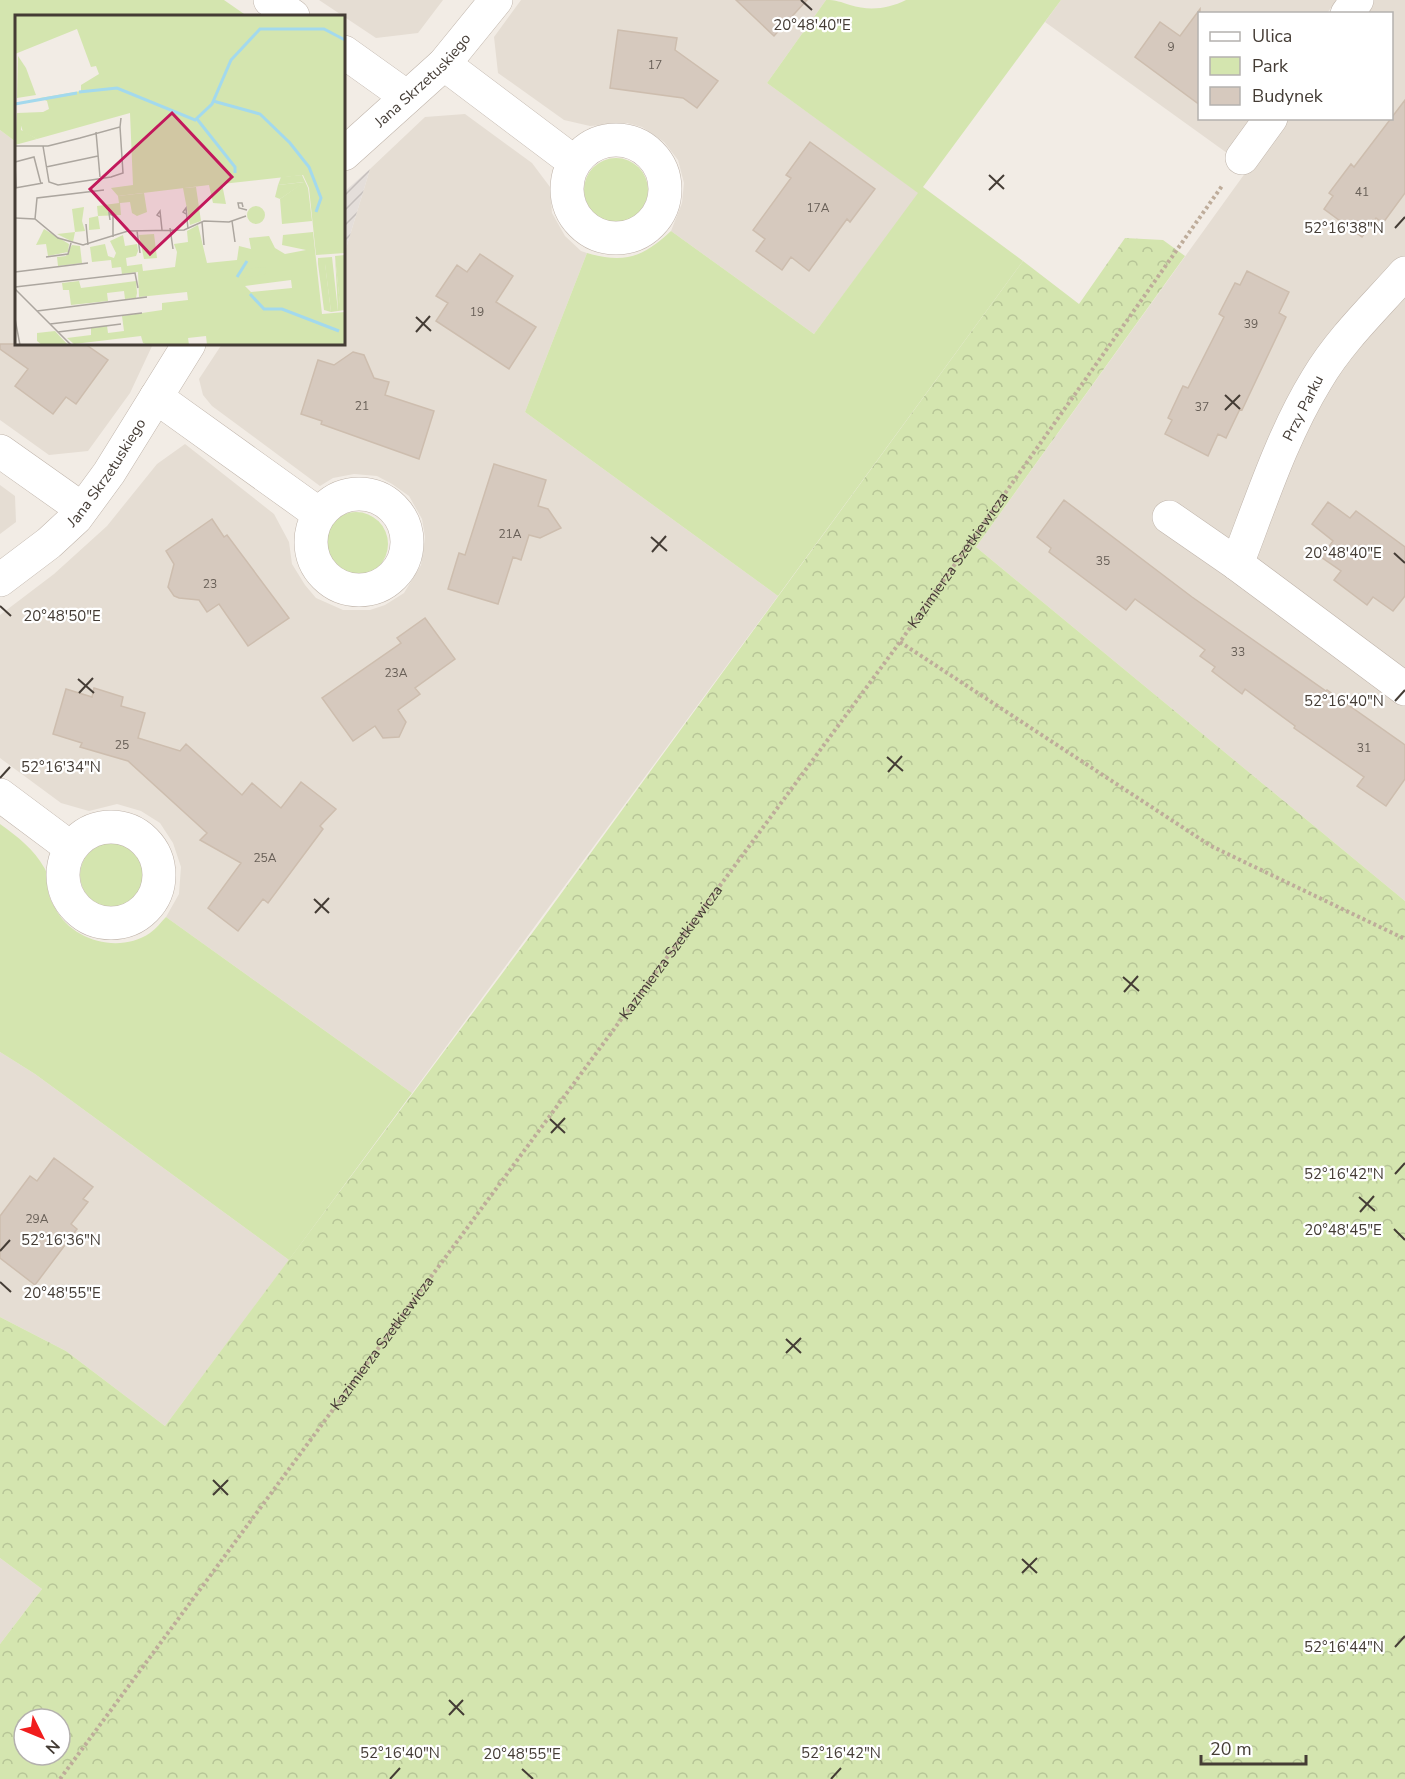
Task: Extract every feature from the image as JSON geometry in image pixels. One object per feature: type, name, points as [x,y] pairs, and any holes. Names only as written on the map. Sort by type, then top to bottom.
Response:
[{"type":"street","points":[[270,0],[292,15]]},
{"type":"street","name":"Jana Skrzetuskiego","points":[[345,153],[444,64],[496,0]]},
{"type":"street","points":[[345,53],[407,97]]},
{"type":"street","points":[[444,64],[574,162]]},
{"type":"street","points":[[1242,158],[1270,120]]},
{"type":"street","name":"Przy Parku","points":[[1237,564],[1292,426],[1317,379],[1333,355],[1405,273]]},
{"type":"street","name":"Jana Skrzetuskiego","points":[[0,580],[49,543],[76,518],[109,473],[188,345]]},
{"type":"street","points":[[156,396],[319,514]]},
{"type":"street","points":[[0,451],[82,509]]},
{"type":"street","points":[[1169,517],[1237,564],[1405,689]]},
{"type":"street","points":[[0,795],[71,848]]},
{"type":"path","name":"Kazimierza Szetkiewicza","points":[[60,1779],[900,642],[1242,158]]},
{"type":"path","points":[[900,642],[1211,846],[1405,939]]},
{"type":"shaded area","points":[[319,0],[443,0],[418,33],[376,38],[345,17],[345,15]]},
{"type":"shaded area","points":[[521,0],[826,0],[767,83],[919,193],[814,334],[671,231],[682,203],[684,183],[678,160],[664,142],[642,127],[627,123],[590,126],[564,120],[498,73],[494,37]]},
{"type":"shaded area","points":[[1061,0],[1337,0],[1328,12],[1198,12],[1198,120],[1251,120],[1227,153],[1045,22]]},
{"type":"shaded area","points":[[1371,0],[1405,0],[1405,901],[976,547],[1283,120],[1393,120],[1393,12],[1362,12]]},
{"type":"shaded area","points":[[465,114],[532,163],[550,187],[552,213],[565,236],[581,251],[587,253],[525,412],[778,596],[412,1093],[166,917],[179,894],[181,867],[173,843],[160,823],[141,811],[117,804],[89,811],[61,803],[0,758],[0,615],[54,574],[107,526],[157,464],[185,444],[274,514],[289,542],[292,564],[316,598],[343,610],[370,610],[385,605],[404,593],[421,565],[425,537],[422,519],[409,496],[377,476],[354,474],[333,478],[320,486],[212,406],[203,395],[199,379],[221,345],[345,345],[345,252],[370,169],[425,117]]},
{"type":"shaded area","points":[[0,130],[15,141],[15,345],[153,345],[130,393],[88,451],[49,455],[0,420]]},
{"type":"shaded area","points":[[370,169],[345,252],[345,191]]},
{"type":"shaded area","points":[[0,485],[15,496],[16,522],[0,534]]},
{"type":"shaded area","points":[[0,1052],[35,1074],[289,1260],[165,1426],[66,1351],[0,1317]]},
{"type":"shaded area","points":[[0,1558],[42,1589],[0,1644]]},
{"type":"green space","points":[[0,0],[224,0],[246,15],[15,15],[15,141],[0,130]]},
{"type":"green space","points":[[826,0],[871,8],[885,7],[906,0],[1061,0],[923,187],[1023,261],[778,596],[525,412],[587,253],[612,258],[633,256],[651,247],[671,231],[814,334],[918,193],[767,83]]},
{"type":"green space","points":[[610,158],[622,158],[639,167],[646,178],[648,190],[646,202],[639,213],[622,222],[610,222],[598,217],[589,208],[584,196],[584,184],[589,172],[598,163]]},
{"type":"green space","points":[[1125,238],[1163,240],[1185,256],[976,547],[1405,901],[1405,1779],[0,1779],[0,1644],[42,1589],[0,1558],[0,1317],[66,1351],[165,1426],[536,928],[1023,261],[1079,304]]},
{"type":"green space","points":[[350,512],[362,512],[379,521],[386,532],[388,544],[386,556],[379,567],[362,576],[350,576],[338,571],[329,562],[324,550],[324,538],[329,526],[338,517]]},
{"type":"green space","points":[[0,824],[36,855],[47,874],[48,891],[52,902],[73,929],[97,941],[124,943],[150,933],[166,917],[412,1093],[289,1260],[35,1074],[0,1052]]},
{"type":"green space","points":[[106,843],[118,843],[135,852],[142,863],[144,875],[142,887],[135,898],[118,907],[106,907],[94,902],[85,893],[80,881],[80,869],[85,857],[94,848]]},
{"type":"building","points":[[736,0],[807,0],[774,36]]},
{"type":"building","points":[[1200,9],[1198,12],[1198,104],[1135,57],[1160,22],[1180,36]]},
{"type":"building","points":[[618,30],[677,38],[675,50],[718,81],[697,108],[683,98],[610,88]]},
{"type":"building","points":[[1405,100],[1405,193],[1383,223],[1376,218],[1362,237],[1324,209],[1333,196],[1329,193],[1351,164],[1354,167],[1390,120],[1393,120],[1393,116]]},
{"type":"building","points":[[810,142],[875,189],[850,222],[847,219],[809,271],[791,257],[782,270],[756,251],[765,239],[753,230],[791,178],[786,175]]},
{"type":"building","points":[[480,254],[513,276],[496,302],[536,327],[509,369],[436,321],[448,303],[436,296],[457,265],[467,272]]},
{"type":"building","points":[[1247,271],[1289,292],[1279,313],[1286,317],[1242,410],[1240,409],[1226,438],[1218,434],[1208,456],[1165,434],[1172,420],[1168,418],[1183,386],[1188,388],[1224,317],[1219,314],[1235,283],[1240,285]]},
{"type":"building","points":[[0,344],[86,345],[108,360],[76,404],[66,397],[53,414],[15,386],[28,369],[0,349]]},
{"type":"building","points":[[353,352],[364,355],[374,378],[389,382],[385,395],[434,411],[419,459],[321,424],[322,421],[301,414],[318,360],[334,365]]},
{"type":"building","points":[[494,464],[546,480],[538,506],[548,509],[561,528],[540,538],[529,535],[521,560],[513,557],[498,604],[448,589],[459,553],[465,555]]},
{"type":"building","points":[[1064,500],[1192,597],[1405,745],[1405,779],[1386,806],[1357,786],[1364,777],[1294,728],[1295,726],[1245,689],[1242,694],[1212,671],[1215,667],[1200,656],[1205,650],[1135,599],[1126,610],[1049,552],[1051,548],[1037,537]]},
{"type":"building","points":[[1328,502],[1350,518],[1356,511],[1405,547],[1405,596],[1393,611],[1373,597],[1367,605],[1334,580],[1341,571],[1321,557],[1333,541],[1312,524]]},
{"type":"building","points":[[212,519],[224,537],[227,535],[289,618],[248,646],[219,604],[207,612],[199,600],[174,596],[168,587],[174,564],[166,551]]},
{"type":"building","points":[[425,618],[455,659],[415,688],[420,694],[398,710],[406,722],[399,737],[383,738],[375,726],[353,741],[322,698],[401,643],[397,638]]},
{"type":"building","points":[[94,688],[123,697],[121,706],[145,713],[138,738],[180,751],[186,744],[242,795],[252,783],[281,808],[301,782],[336,809],[320,826],[323,829],[268,903],[263,899],[238,931],[208,908],[241,863],[200,840],[207,833],[128,761],[80,747],[82,743],[53,734],[66,689],[92,697]]},
{"type":"building","points":[[54,1158],[93,1187],[83,1199],[88,1202],[71,1224],[77,1229],[35,1285],[0,1258],[0,1216],[30,1176],[37,1181]]}]
